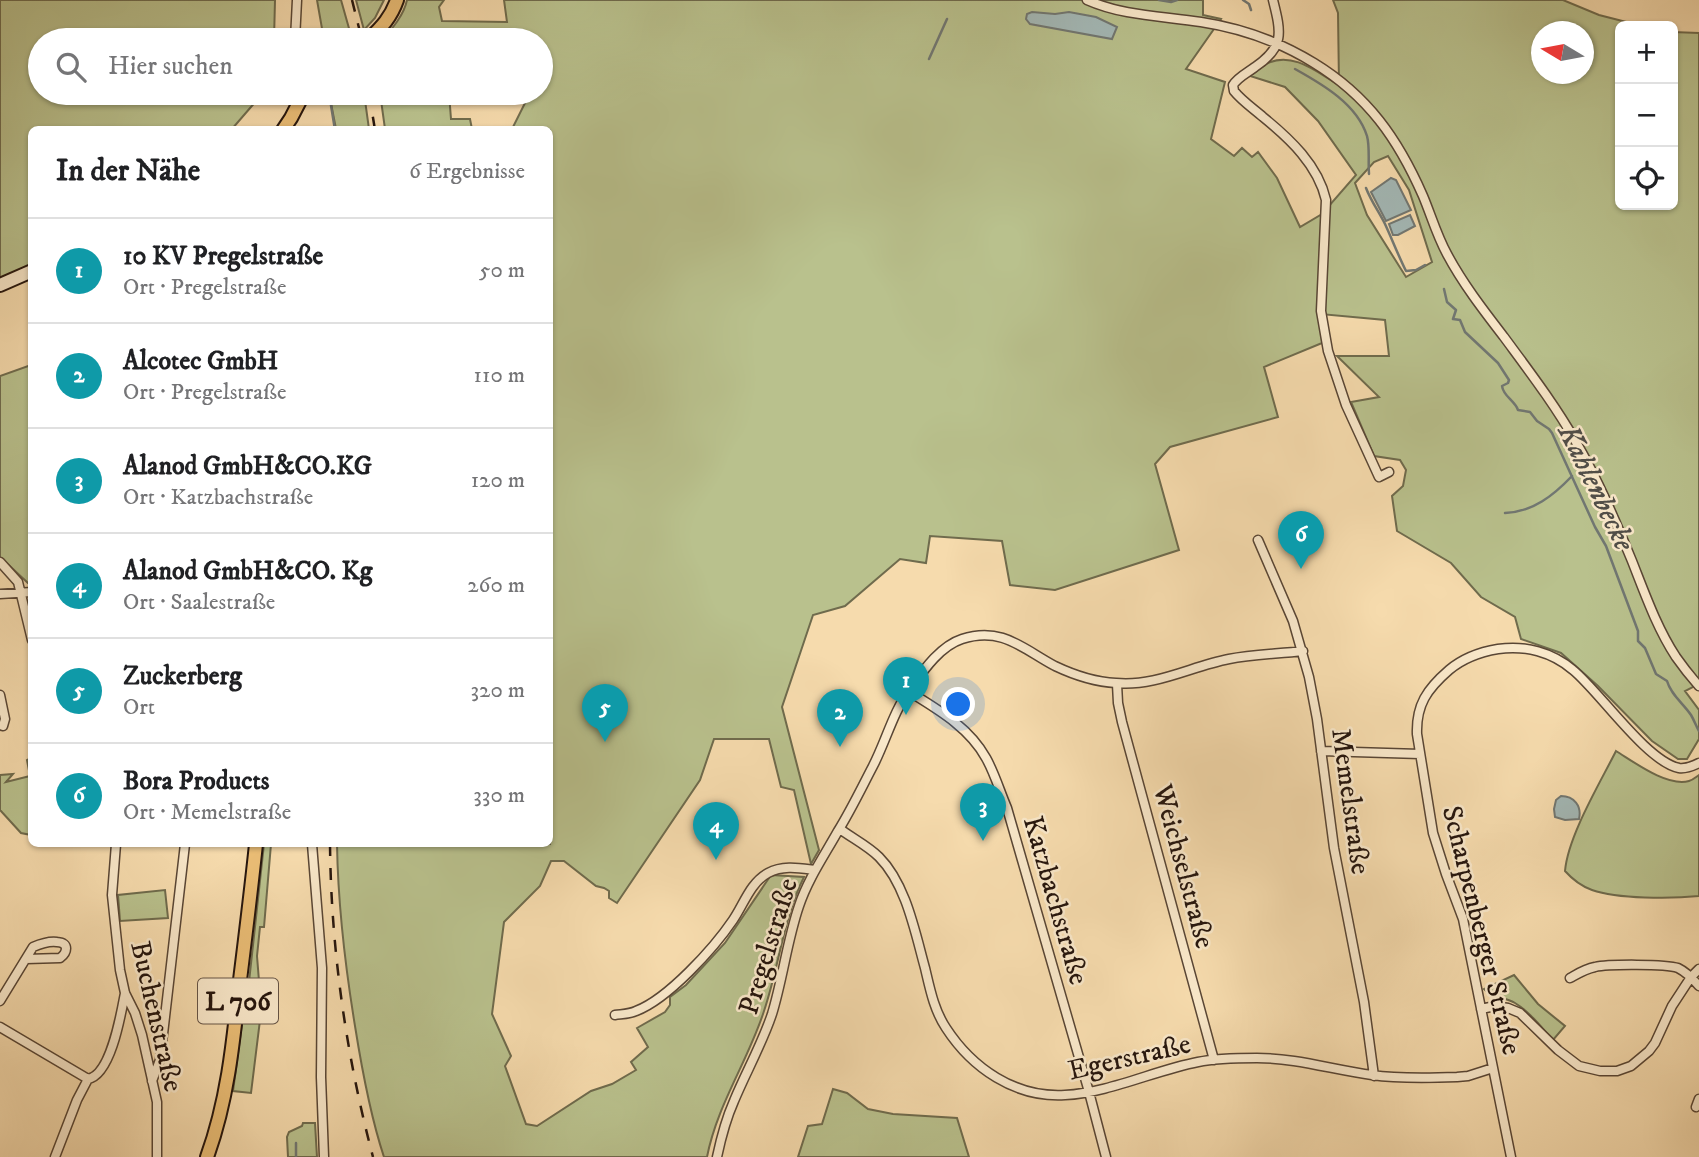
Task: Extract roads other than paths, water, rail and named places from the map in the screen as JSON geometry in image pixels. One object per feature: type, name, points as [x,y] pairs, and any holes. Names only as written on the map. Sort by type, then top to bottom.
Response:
[{"type":"main road","points":[[381,28],[397,0]]},
{"type":"main road","points":[[290,124],[298,105]]},
{"type":"main road","name":"L 706","points":[[207,1157],[223,1102],[232,1052],[256,847]]},
{"type":"street","points":[[296,28],[297,0]]},
{"type":"street","points":[[1087,0],[1122,11],[1228,28],[1278,44],[1339,79],[1376,115],[1395,140],[1422,194],[1447,254],[1482,309],[1543,391],[1579,447],[1614,518],[1654,617],[1676,656],[1699,686]]},
{"type":"street","points":[[1273,0],[1279,24],[1278,44],[1267,59],[1237,79],[1233,85],[1234,91],[1303,154],[1324,189],[1326,200],[1321,311],[1328,351],[1346,405],[1379,477],[1389,472]]},
{"type":"street","points":[[0,285],[28,273]]},
{"type":"street","name":"Memelstraße","points":[[1258,540],[1303,651],[1317,719],[1334,848],[1364,1002],[1374,1076]]},
{"type":"street","points":[[0,562],[18,582],[28,623]]},
{"type":"street","points":[[0,594],[28,592]]},
{"type":"street","name":"Pregelstraße","points":[[717,1157],[733,1102],[772,1013],[794,922],[806,887],[879,755],[908,691],[930,663],[952,643],[982,635],[1003,637],[1058,667],[1086,678],[1117,684],[1170,676],[1228,659],[1303,651]]},
{"type":"street","name":"Scharpenberger Straße","points":[[1511,1157],[1463,919],[1433,833],[1416,722],[1419,708],[1433,685],[1466,659],[1491,650],[1520,647],[1532,649],[1552,656],[1573,669],[1635,737],[1664,761],[1678,768],[1699,763]]},
{"type":"street","name":"Weichselstraße","points":[[1117,684],[1122,722],[1214,1060]]},
{"type":"street","name":"Katzbachstraße","points":[[908,691],[943,712],[973,739],[994,775],[1007,808],[1106,1157]]},
{"type":"street","points":[[0,695],[5,719],[3,726]]},
{"type":"street","points":[[1321,751],[1420,754]]},
{"type":"street","name":"Egerstraße","points":[[840,829],[878,856],[897,882],[940,1019],[958,1046],[969,1058],[998,1079],[1022,1089],[1048,1095],[1089,1092],[1198,1062],[1258,1058],[1293,1061],[1374,1076],[1457,1077],[1493,1068]]},
{"type":"street","name":"Buchenstraße","points":[[116,847],[112,902],[120,970],[125,993],[135,1013],[157,1102],[157,1157]]},
{"type":"street","points":[[152,1081],[160,1060],[185,847]]},
{"type":"street","points":[[312,847],[322,968],[321,1077],[324,1157]]},
{"type":"street","points":[[615,1015],[634,1012],[647,1006],[694,967],[716,943],[748,894],[764,876],[786,868],[815,870]]},
{"type":"street","points":[[0,1001],[26,959]]},
{"type":"street","points":[[1570,978],[1582,970],[1599,966],[1674,967],[1682,970],[1699,986]]},
{"type":"street","points":[[1481,1009],[1495,1006],[1520,1013],[1558,1050],[1579,1066],[1601,1072],[1617,1071],[1631,1066],[1649,1051],[1672,1006],[1699,969]]},
{"type":"street","points":[[0,1027],[88,1079],[94,1078],[100,1073],[107,1058],[119,1024],[125,993]]},
{"type":"street","points":[[55,1157],[88,1079]]},
{"type":"waterway","name":"Kahlenbecke","points":[[1159,0],[1177,0]]},
{"type":"waterway","name":"Kahlenbecke","points":[[1243,0],[1249,4],[1251,10]]},
{"type":"waterway","points":[[929,59],[947,19]]},
{"type":"waterway","name":"Kahlenbecke","points":[[1295,69],[1327,88],[1355,114],[1367,136],[1369,174]]},
{"type":"waterway","points":[[331,105],[334,126]]},
{"type":"waterway","name":"Kahlenbecke","points":[[1366,188],[1406,271],[1425,265]]},
{"type":"waterway","name":"Kahlenbecke","points":[[1444,289],[1447,302],[1456,310],[1453,319],[1460,320],[1465,332],[1498,363],[1509,380],[1502,386],[1504,393],[1518,410],[1530,412],[1552,433],[1606,546],[1638,631],[1638,641],[1645,648],[1656,674],[1667,681],[1699,731]]},
{"type":"waterway","points":[[1505,513],[1534,506],[1558,490],[1572,476]]},
{"type":"waterway","points":[[296,1143],[296,1157]]},
{"type":"railway","points":[[352,0],[359,28]]},
{"type":"railway","points":[[371,105],[374,126]]},
{"type":"railway","points":[[330,847],[333,923],[342,1002],[355,1080],[373,1157]]},
{"type":"place","name":"Bora Products","points":[[1301,569]]},
{"type":"place","name":"10 KV Pregelstraße","points":[[906,715]]},
{"type":"place","name":"Zuckerberg","points":[[605,742]]},
{"type":"place","name":"Alcotec GmbH","points":[[840,747]]},
{"type":"place","name":"Alanod GmbH&CO.KG","points":[[983,841]]},
{"type":"place","name":"Alanod GmbH&CO. Kg","points":[[716,860]]}]
